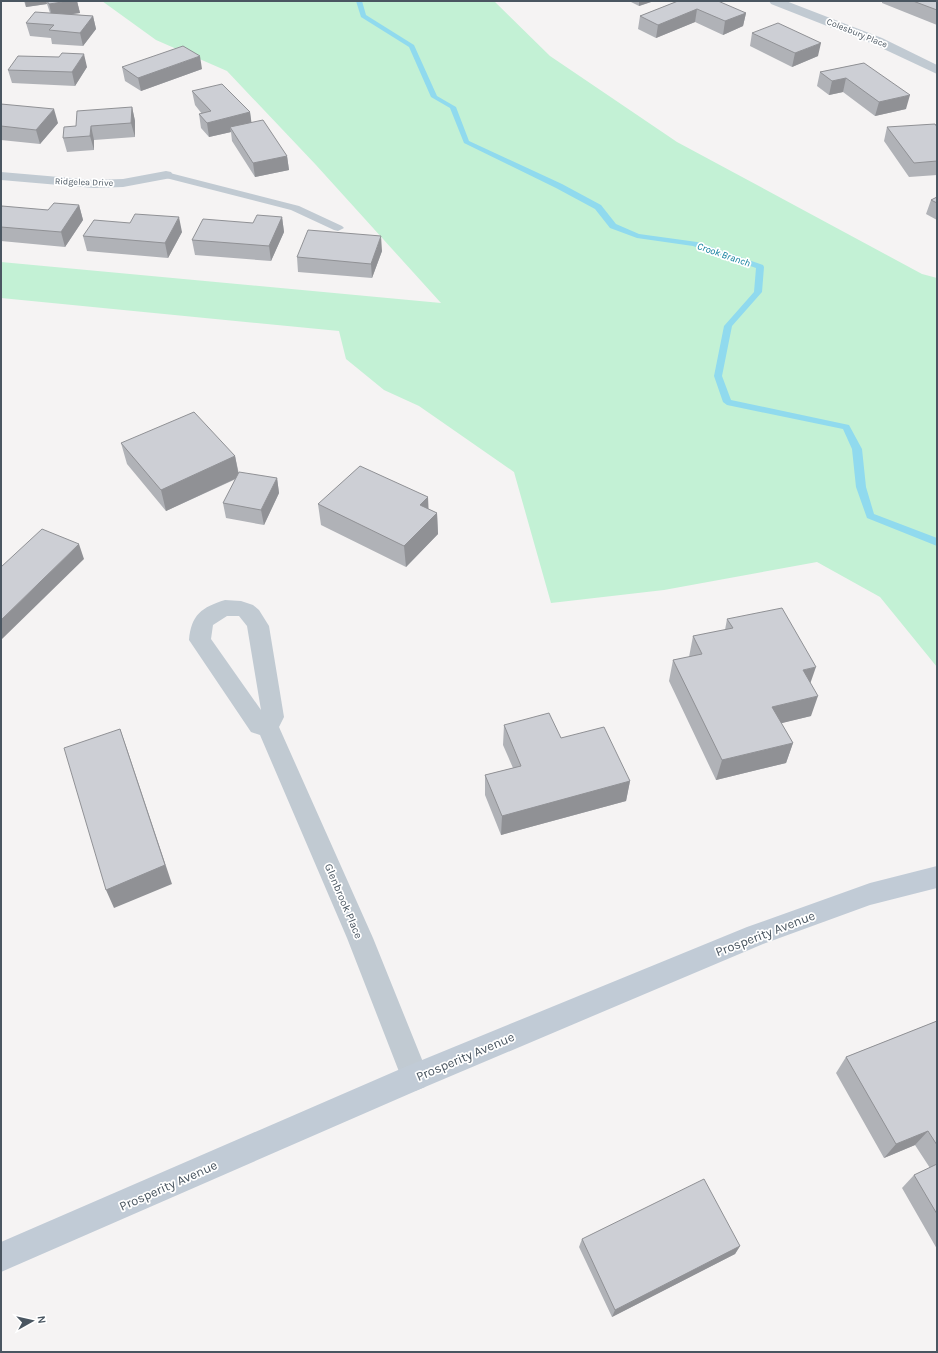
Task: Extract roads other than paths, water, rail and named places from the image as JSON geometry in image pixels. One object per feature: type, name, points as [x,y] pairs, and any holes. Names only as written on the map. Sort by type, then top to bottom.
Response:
[{"type":"main road","name":"Prosperity Avenue","points":[[1,1257],[415,1077],[756,935],[870,894],[937,877]]},
{"type":"street","name":"Colesbury Place","points":[[775,1],[888,45],[937,70]]},
{"type":"street","name":"Ridgelea Drive","points":[[1,176],[94,184],[123,183],[166,175]]},
{"type":"street","points":[[225,608],[240,608],[253,615],[258,626],[273,717],[268,727],[259,726],[200,640],[200,626],[210,614],[225,608]]},
{"type":"street","name":"Glenbrook Place","points":[[268,727],[360,938],[415,1077]]},
{"type":"lane","points":[[166,175],[295,208],[338,228]]},
{"type":"waterway","name":"Crook Branch","points":[[359,1],[363,16],[412,46],[434,97],[453,107],[466,142],[559,186],[598,207],[613,226],[637,236],[694,244],[760,267],[758,292],[728,326],[718,376],[727,402],[846,427],[857,449],[861,487],[870,516],[937,542]]}]
